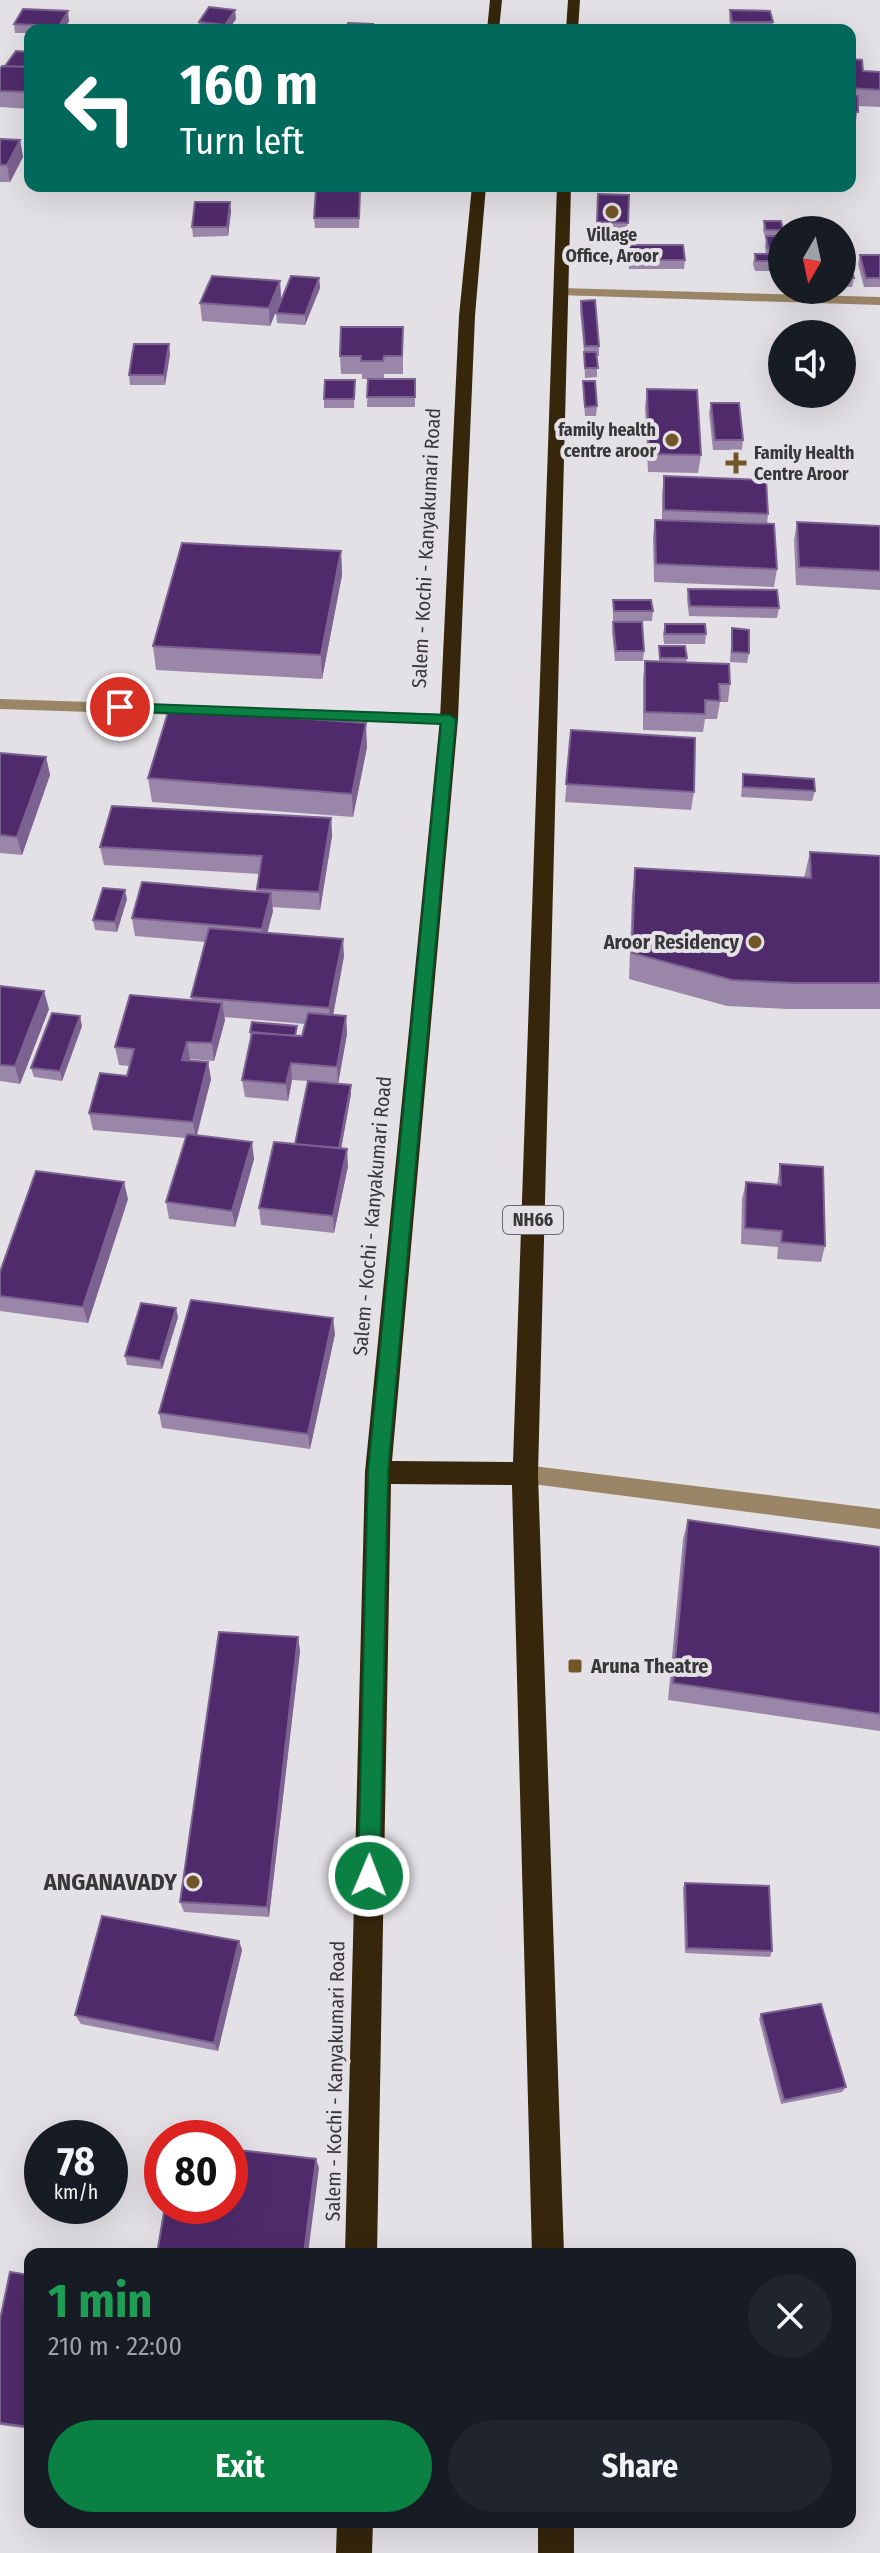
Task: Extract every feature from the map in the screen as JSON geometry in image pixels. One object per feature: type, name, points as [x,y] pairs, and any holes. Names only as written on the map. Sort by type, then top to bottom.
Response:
[{"type":"highway","points":[[494,24],[496,0]]},
{"type":"highway","points":[[572,24],[574,0]]},
{"type":"highway","name":"Salem - Kochi - Kanyakumari Road","points":[[361,2248],[378,1472],[449,719],[467,316],[478,192]]},
{"type":"highway","name":"NH66","points":[[548,2248],[525,1474],[564,192]]},
{"type":"highway","points":[[378,1472],[525,1474]]},
{"type":"highway","points":[[354,2553],[355,2528]]},
{"type":"highway","points":[[556,2528],[556,2553]]},
{"type":"street","points":[[561,292],[880,301]]},
{"type":"street","points":[[0,704],[449,719]]},
{"type":"street","points":[[525,1474],[880,1519]]},
{"type":"building","points":[[209,7],[235,10],[226,24],[199,22]]},
{"type":"building","points":[[23,9],[68,11],[60,24],[14,24]]},
{"type":"building","points":[[730,10],[770,11],[773,22],[732,22]]},
{"type":"building","points":[[16,51],[24,52],[24,67],[5,66]]},
{"type":"building","points":[[856,60],[862,60],[863,71],[880,72],[880,90],[856,88]]},
{"type":"building","points":[[2,66],[24,67],[24,92],[0,91]]},
{"type":"building","points":[[0,139],[20,140],[7,165],[0,165]]},
{"type":"building","points":[[316,192],[360,192],[359,218],[314,218]]},
{"type":"building","name":"Village Office, Aroor","points":[[598,194],[629,195],[628,223],[597,222]]},
{"type":"building","points":[[195,202],[230,202],[227,227],[192,227]]},
{"type":"building","points":[[629,245],[683,245],[685,260],[630,260]]},
{"type":"building","points":[[755,254],[768,254],[768,261],[756,261]]},
{"type":"building","points":[[860,255],[880,255],[880,278],[866,278]]},
{"type":"building","points":[[212,276],[280,281],[269,308],[200,303]]},
{"type":"building","points":[[291,276],[319,278],[305,315],[276,313]]},
{"type":"building","points":[[595,300],[599,346],[585,346],[581,301]]},
{"type":"building","points":[[341,327],[403,327],[402,356],[384,356],[383,361],[361,361],[361,356],[340,356]]},
{"type":"building","points":[[134,344],[169,344],[164,375],[129,375]]},
{"type":"building","points":[[584,352],[596,352],[598,368],[585,368]]},
{"type":"building","points":[[368,379],[415,379],[415,397],[367,397]]},
{"type":"building","points":[[325,380],[355,380],[354,399],[324,399]]},
{"type":"building","points":[[583,381],[595,381],[597,406],[585,407]]},
{"type":"building","name":"family health centre aroor","points":[[647,389],[697,390],[701,455],[649,454]]},
{"type":"building","points":[[711,403],[739,403],[743,440],[715,440]]},
{"type":"building","points":[[664,476],[766,480],[768,514],[664,510]]},
{"type":"building","points":[[655,520],[774,524],[777,569],[656,564]]},
{"type":"building","points":[[797,522],[880,526],[880,571],[799,567]]},
{"type":"building","points":[[182,543],[341,551],[321,655],[153,646]]},
{"type":"building","points":[[688,589],[777,590],[779,608],[690,606]]},
{"type":"building","points":[[613,600],[651,600],[653,611],[614,611]]},
{"type":"building","points":[[613,622],[642,622],[644,651],[616,651]]},
{"type":"building","points":[[665,624],[705,624],[706,634],[665,634]]},
{"type":"building","points":[[732,628],[749,630],[749,653],[732,652]]},
{"type":"building","points":[[659,646],[685,646],[687,658],[660,658]]},
{"type":"building","points":[[645,661],[729,664],[730,684],[719,684],[720,701],[705,700],[705,714],[645,712]]},
{"type":"building","points":[[169,709],[366,723],[352,794],[148,778]]},
{"type":"building","points":[[571,730],[695,738],[694,792],[566,784]]},
{"type":"building","points":[[0,753],[46,757],[17,837],[0,835]]},
{"type":"building","points":[[743,774],[814,779],[815,791],[743,787]]},
{"type":"building","points":[[112,806],[331,818],[319,892],[257,889],[262,856],[100,847]]},
{"type":"building","name":"Aroor Residency","points":[[810,852],[880,856],[880,983],[732,980],[632,953],[635,868],[811,878]]},
{"type":"building","points":[[142,882],[271,893],[262,929],[132,918]]},
{"type":"building","points":[[103,888],[125,890],[115,922],[93,920]]},
{"type":"building","points":[[209,928],[343,939],[329,1008],[191,997]]},
{"type":"building","points":[[0,986],[44,991],[15,1066],[0,1065]]},
{"type":"building","points":[[130,995],[222,1003],[212,1043],[187,1042],[182,1060],[208,1062],[193,1122],[89,1113],[100,1073],[127,1076],[134,1049],[115,1047]]},
{"type":"building","points":[[52,1013],[80,1016],[60,1071],[31,1068]]},
{"type":"building","points":[[308,1013],[346,1016],[337,1067],[291,1063],[286,1084],[242,1080],[252,1033],[302,1036]]},
{"type":"building","points":[[252,1022],[297,1026],[295,1036],[250,1032]]},
{"type":"building","points":[[308,1081],[351,1085],[339,1148],[295,1144]]},
{"type":"building","points":[[187,1134],[252,1142],[232,1211],[166,1202]]},
{"type":"building","points":[[274,1142],[347,1149],[333,1216],[259,1208]]},
{"type":"building","points":[[780,1164],[823,1167],[825,1246],[781,1242],[782,1231],[745,1228],[746,1182],[781,1185]]},
{"type":"building","points":[[36,1171],[124,1182],[83,1307],[0,1296],[0,1272]]},
{"type":"building","points":[[191,1300],[333,1318],[308,1434],[159,1413]]},
{"type":"building","points":[[141,1303],[176,1308],[160,1361],[125,1356]]},
{"type":"building","points":[[688,1520],[880,1547],[880,1714],[673,1683]]},
{"type":"building","points":[[219,1632],[298,1637],[267,1907],[180,1902]]},
{"type":"building","points":[[685,1883],[769,1886],[772,1951],[687,1948]]},
{"type":"building","points":[[102,1916],[239,1941],[214,2043],[75,2015]]},
{"type":"building","points":[[821,2004],[846,2087],[784,2100],[761,2014]]},
{"type":"building","points":[[248,2151],[316,2159],[305,2248],[158,2248],[162,2224],[248,2224]]},
{"type":"building","points":[[10,2272],[24,2274],[24,2426],[0,2423],[0,2320]]},
{"type":"place","name":"Village Office, Aroor","points":[[612,212]]},
{"type":"place","name":"family health centre aroor","points":[[672,440]]},
{"type":"place","name":"Family Health Centre Aroor","points":[[736,463]]},
{"type":"place","name":"Aroor Residency","points":[[755,942]]},
{"type":"place","name":"Aruna Theatre","points":[[575,1666]]},
{"type":"place","name":"ANGANAVADY","points":[[193,1882]]},
{"type":"route","points":[[120,707],[449,719],[378,1472],[369,1876]]}]
